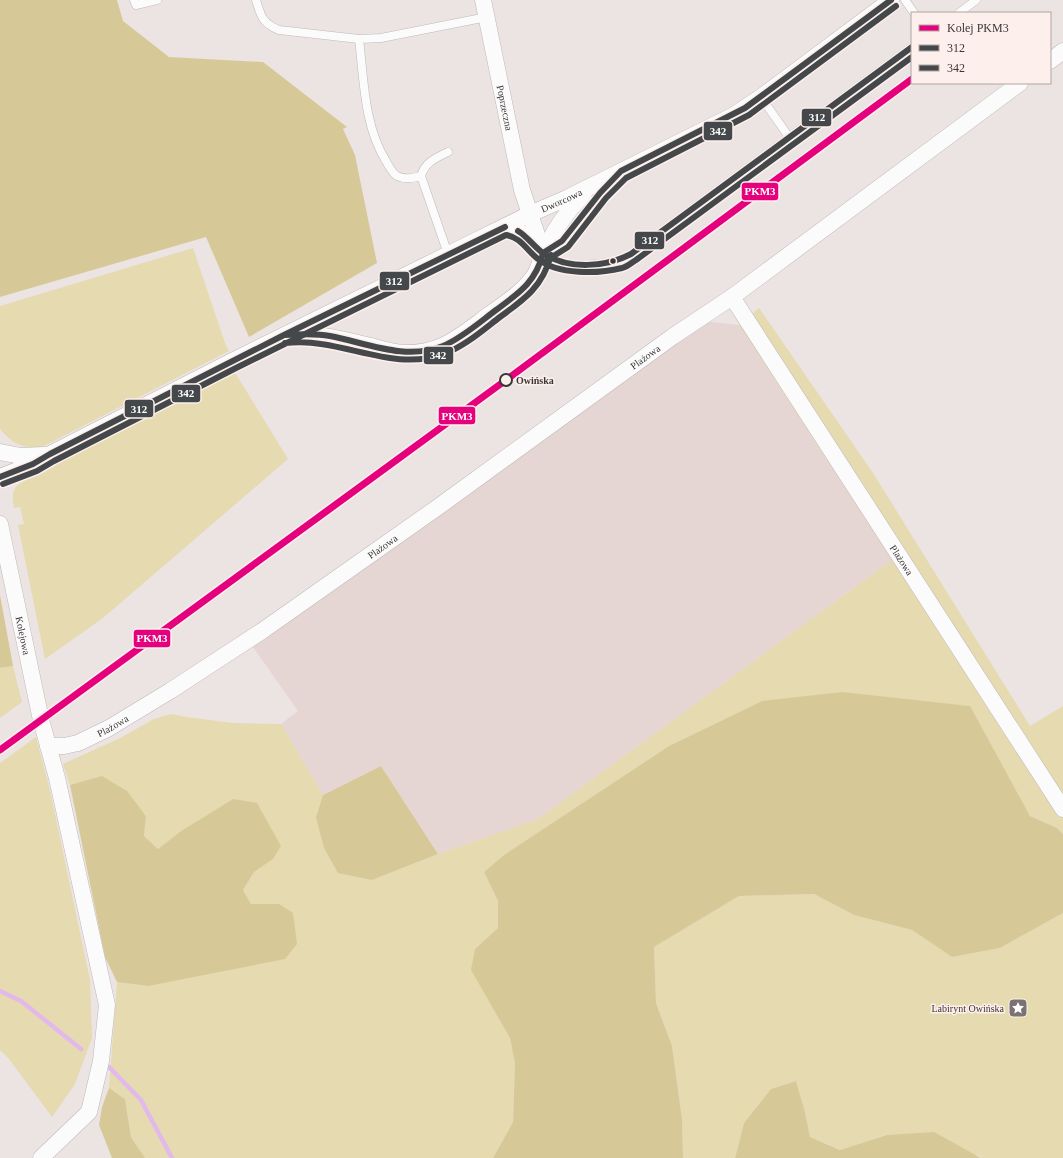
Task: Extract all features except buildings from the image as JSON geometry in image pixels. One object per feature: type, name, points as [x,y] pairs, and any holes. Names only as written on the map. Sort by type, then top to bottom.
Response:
[{"type":"street","name":"Poprzeczna","points":[[483,0],[522,190],[530,214]]},
{"type":"street","name":"Dworcowa","points":[[0,477],[33,464],[284,335],[726,119],[761,97],[891,0]]},
{"type":"street","points":[[1051,60],[1063,51]]},
{"type":"street","points":[[732,297],[1019,84]]},
{"type":"street","name":"Dworcowa","points":[[284,335],[312,334],[405,353],[417,352],[442,346],[466,332],[522,290],[535,274],[543,253],[564,216],[593,185]]},
{"type":"street","name":"Dworcowa","points":[[530,214],[543,253]]},
{"type":"street","points":[[505,227],[526,235],[543,253]]},
{"type":"street","name":"Plażowa","points":[[48,746],[78,744],[86,740],[138,711],[221,658],[314,595],[672,337],[732,297],[1063,809]]},
{"type":"street","points":[[336,310],[332,326],[337,338]]},
{"type":"street","name":"Dworcowa","points":[[0,452],[21,456],[50,454]]},
{"type":"street","name":"Kolejowa","points":[[0,524],[41,720],[57,778],[107,1005],[101,1061],[89,1112],[41,1158]]},
{"type":"lane","points":[[134,0],[136,5],[157,0]]},
{"type":"lane","points":[[256,0],[263,20],[267,24],[279,30],[359,39],[381,38],[486,17]]},
{"type":"lane","points":[[905,0],[913,12]]},
{"type":"lane","points":[[960,12],[976,0]]},
{"type":"lane","points":[[359,39],[370,119],[373,132],[383,157],[395,175],[408,179],[421,176]]},
{"type":"lane","points":[[543,253],[561,262],[596,264],[620,260],[631,254],[911,48]]},
{"type":"lane","points":[[761,97],[789,138]]},
{"type":"lane","points":[[448,152],[428,164],[423,169],[421,176],[448,254]]},
{"type":"lane","points":[[543,253],[562,241],[600,193],[621,171]]},
{"type":"shaded area","points":[[0,0],[117,0],[123,21],[169,57],[263,62],[347,127],[343,129],[355,155],[377,263],[249,337],[206,237],[0,297]]},
{"type":"shaded area","points":[[193,248],[229,351],[44,446],[25,447],[14,442],[4,434],[0,429],[0,306]]},
{"type":"shaded area","points":[[759,308],[873,473],[1030,726],[1063,706],[1063,834],[1057,828],[1030,816],[969,706],[914,701],[762,701],[669,746],[504,855],[484,872],[498,901],[498,928],[475,949],[496,1013],[510,1038],[515,1064],[513,1122],[493,1158],[145,1158],[131,1137],[125,1099],[109,1088],[117,982],[148,986],[279,904],[251,904],[243,890],[254,872],[273,859],[233,799],[181,831],[158,849],[144,836],[146,815],[102,777],[70,785],[63,764],[120,738],[154,719],[171,714],[233,723],[281,724],[323,795],[316,817],[372,880],[438,854],[538,819],[892,560],[739,325]]},
{"type":"shaded area","points":[[703,321],[739,325],[892,560],[538,819],[438,854],[381,766],[323,795],[281,724],[298,711],[253,647]]},
{"type":"shaded area","points":[[234,371],[288,459],[103,618],[45,659],[18,525],[24,524],[20,507],[14,508],[13,495],[16,487],[34,475]]},
{"type":"shaded area","points":[[0,595],[13,666],[0,668]]},
{"type":"shaded area","points":[[13,666],[22,702],[0,718],[0,668]]},
{"type":"shaded area","points":[[842,692],[970,706],[1030,816],[1057,828],[1063,834],[1063,913],[1000,948],[952,957],[912,930],[854,915],[814,894],[739,896],[654,947],[656,1003],[672,1046],[682,1119],[683,1158],[493,1158],[513,1122],[515,1064],[510,1038],[471,970],[475,949],[498,928],[498,901],[484,872],[504,855],[669,746],[762,701]]},
{"type":"shaded area","points":[[36,737],[50,790],[90,980],[92,1038],[75,1084],[52,1117],[9,1059],[0,1050],[0,763]]},
{"type":"shaded area","points":[[381,766],[438,854],[372,880],[338,873],[324,848],[316,817],[323,795]]},
{"type":"shaded area","points":[[102,776],[127,791],[146,816],[144,836],[158,849],[181,831],[233,799],[257,803],[281,846],[273,859],[254,872],[243,890],[251,904],[279,904],[293,913],[297,944],[285,959],[148,986],[117,982],[105,957],[70,785]]},
{"type":"shaded area","points":[[814,894],[854,915],[912,930],[952,957],[1000,948],[1063,913],[1063,1158],[981,1158],[980,1156],[887,1135],[841,1150],[810,1137],[805,1112],[796,1081],[771,1089],[744,1123],[735,1158],[683,1158],[682,1119],[672,1046],[656,1003],[654,947],[739,896]]},
{"type":"shaded area","points":[[796,1081],[805,1112],[810,1137],[840,1150],[887,1135],[934,1132],[981,1158],[735,1158],[744,1123],[771,1089]]},
{"type":"shaded area","points":[[109,1088],[125,1099],[131,1137],[145,1158],[112,1158],[99,1125],[102,1107]]},
{"type":"waterway","points":[[0,991],[21,1001],[81,1049]]},
{"type":"waterway","points":[[109,1067],[141,1100],[172,1158]]},
{"type":"rail line","name":"PKM3","points":[[0,750],[506,380],[911,80]]},
{"type":"transit line","name":"312","points":[[543,253],[562,241],[600,193],[621,171],[745,108],[891,0]]},
{"type":"transit line","name":"342","points":[[547,260],[568,247],[606,198],[626,178],[749,115],[896,6]]},
{"type":"transit line","name":"312","points":[[518,231],[544,254],[565,263],[588,265],[599,264],[610,262],[631,254],[911,48]]},
{"type":"transit line","name":"342","points":[[3,484],[37,471],[238,367],[506,235],[516,239],[538,259],[556,268],[578,272],[590,272],[626,267],[911,58]]},
{"type":"transit line","name":"312","points":[[284,335],[505,227]]},
{"type":"transit line","name":"312","points":[[0,477],[33,464],[284,335],[324,335],[400,351],[415,352],[443,346],[464,334],[526,286],[536,272],[543,253]]},
{"type":"transit line","name":"342","points":[[285,343],[316,343],[398,359],[413,360],[444,354],[452,351],[474,337],[525,298],[543,275],[548,266],[551,255]]},
{"type":"place","name":"Owińska","points":[[506,380]]},
{"type":"place","name":"Labirynt Owińska","points":[[1018,1008]]}]
